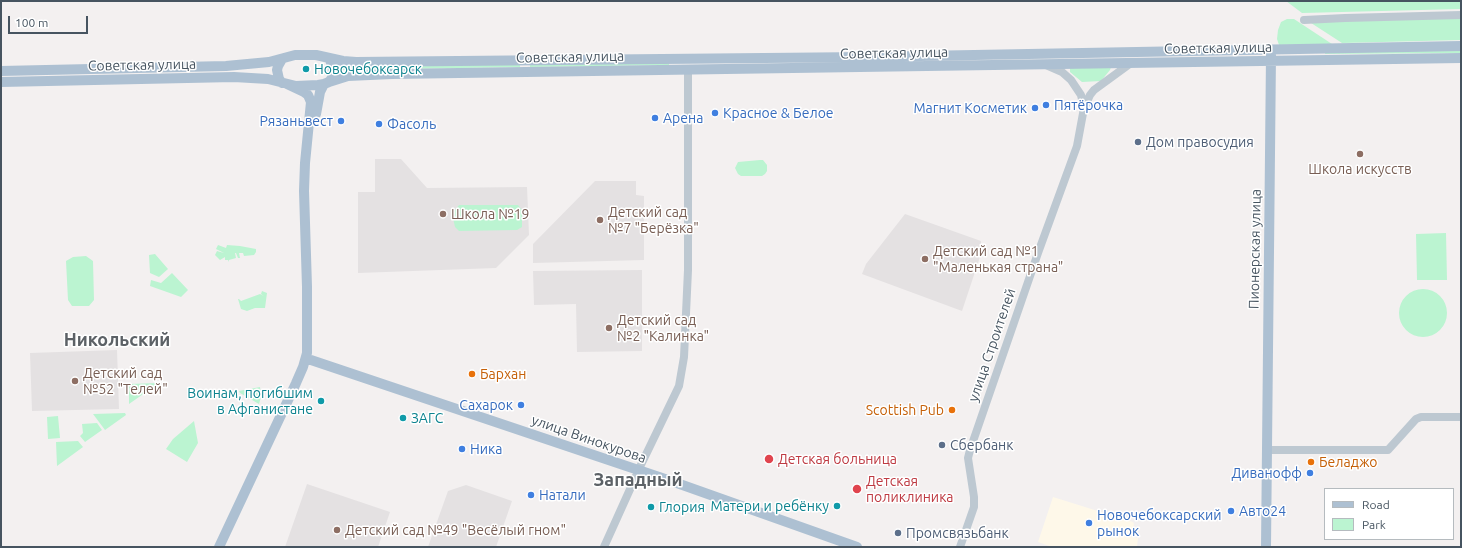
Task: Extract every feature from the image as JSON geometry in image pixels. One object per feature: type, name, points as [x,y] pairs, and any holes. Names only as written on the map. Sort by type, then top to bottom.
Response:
[{"type":"main road","name":"Советская улица","points":[[1,71],[248,65],[282,59],[295,55],[316,55],[356,62],[689,59],[1461,46]]},
{"type":"main road","name":"Пионерская улица","points":[[1266,547],[1271,49]]},
{"type":"main road","points":[[1202,50],[1202,62]]},
{"type":"main road","points":[[866,56],[866,67]]},
{"type":"main road","points":[[308,235],[310,188],[318,97],[333,72],[332,62],[329,58]]},
{"type":"main road","name":"Советская улица","points":[[1,82],[234,76],[268,79],[296,86],[326,83],[339,78],[356,75],[1461,58]]},
{"type":"main road","points":[[225,547],[236,519],[309,362],[308,235],[305,163],[311,102],[308,95],[304,92],[285,84],[279,79],[277,70],[282,59]]},
{"type":"main road","points":[[688,70],[689,59]]},
{"type":"main road","points":[[525,60],[525,72]]},
{"type":"main road","name":"улица Винокурова","points":[[309,362],[799,529],[857,547]]},
{"type":"main road","points":[[219,547],[236,519]]},
{"type":"main road","name":"улица Винокурова","points":[[799,529],[842,547]]},
{"type":"street","points":[[1304,20],[1461,14]]},
{"type":"street","name":"улица Строителей","points":[[960,547],[974,507],[974,497],[968,458],[970,450],[1038,253],[1077,146],[1084,108],[1090,94],[1094,90],[1132,63]]},
{"type":"street","name":"улица Строителей","points":[[1045,64],[1062,72],[1071,80],[1081,94],[1084,108]]},
{"type":"street","points":[[604,547],[637,473],[677,390],[683,362],[688,270],[688,70]]},
{"type":"street","points":[[1267,450],[1388,450],[1416,419],[1421,417],[1461,417]]},
{"type":"shaded area","name":"Школа №19","points":[[375,159],[401,159],[427,188],[527,187],[529,235],[496,268],[358,273],[358,192],[375,192]]},
{"type":"shaded area","name":"Детский сад №7 \"Берёзка\"","points":[[595,181],[636,181],[636,195],[644,196],[644,260],[533,263],[533,244]]},
{"type":"shaded area","name":"Детский сад №1 \"Маленькая страна\"","points":[[905,214],[981,241],[981,254],[962,311],[862,274],[866,264]]},
{"type":"shaded area","name":"Детский сад №2 \"Калинка\"","points":[[642,270],[642,351],[577,352],[576,304],[534,305],[533,271]]},
{"type":"shaded area","name":"Детский сад №52 \"Телей\"","points":[[117,350],[119,409],[32,411],[30,353]]},
{"type":"shaded area","name":"Детский сад №49 \"Весёлый гном\"","points":[[307,484],[390,512],[378,547],[285,547]]},
{"type":"shaded area","points":[[466,485],[512,501],[496,547],[428,547],[448,491]]},
{"type":"shaded area","name":"Новочебоксарский рынок","points":[[1053,497],[1133,522],[1134,524],[1131,537],[1138,538],[1137,547],[1052,547],[1038,542]]},
{"type":"green space","points":[[1286,1],[1461,1],[1461,9],[1302,13]]},
{"type":"green space","points":[[1461,18],[1461,40],[1342,43],[1308,21]]},
{"type":"green space","points":[[1287,19],[1294,19],[1332,44],[1279,45],[1277,39],[1278,30],[1281,22]]},
{"type":"green space","points":[[1461,50],[1461,53],[1325,54],[1325,52]]},
{"type":"green space","points":[[669,63],[669,65],[530,67],[530,64]]},
{"type":"green space","points":[[520,64],[520,67],[337,70],[337,68]]},
{"type":"green space","points":[[1111,67],[1101,81],[1082,82],[1070,72],[1070,68]]},
{"type":"green space","points":[[763,160],[767,165],[767,171],[762,176],[741,176],[735,168],[738,162]]},
{"type":"green space","points":[[459,205],[518,205],[522,210],[522,227],[517,230],[459,231],[455,227],[453,218],[455,210]]},
{"type":"green space","points":[[1446,233],[1447,280],[1417,280],[1416,234]]},
{"type":"green space","points":[[218,245],[226,248],[227,245],[240,246],[256,249],[256,252],[254,255],[244,256],[243,253],[239,253],[240,258],[238,258],[235,253],[236,258],[229,260],[229,262],[228,260],[225,260],[225,257],[220,260],[215,255],[217,251],[224,253],[216,249]]},
{"type":"green space","points":[[155,254],[168,269],[159,277],[150,273],[149,255]]},
{"type":"green space","points":[[86,256],[93,261],[94,300],[89,306],[72,306],[68,300],[66,261],[73,257]]},
{"type":"green space","points":[[172,273],[188,290],[181,297],[150,286],[151,280],[161,283]]},
{"type":"green space","points":[[1423,289],[1432,291],[1440,296],[1445,304],[1447,313],[1445,322],[1440,330],[1432,335],[1423,337],[1414,335],[1406,330],[1401,322],[1399,313],[1401,304],[1406,296],[1414,291]]},
{"type":"green space","points":[[262,291],[267,293],[265,308],[255,308],[247,311],[241,309],[238,299],[241,301],[260,294],[264,296],[261,294]]},
{"type":"green space","points":[[159,383],[129,404],[129,384]]},
{"type":"green space","points":[[260,387],[261,397],[259,404],[239,391]]},
{"type":"green space","points":[[125,413],[126,415],[105,430],[93,414]]},
{"type":"green space","points":[[58,416],[60,438],[48,439],[47,417]]},
{"type":"green space","points":[[194,421],[198,443],[187,462],[166,449],[173,439]]},
{"type":"green space","points":[[97,423],[102,430],[85,442],[80,436],[83,433],[82,424]]},
{"type":"green space","points":[[78,441],[83,447],[57,466],[56,442]]},
{"type":"place","name":"Новочебоксарск","points":[[306,69]]},
{"type":"place","name":"Пятёрочка","points":[[1046,105]]},
{"type":"place","name":"Магнит Косметик","points":[[1035,108]]},
{"type":"place","name":"Красное & Белое","points":[[715,113]]},
{"type":"place","name":"Арена","points":[[655,118]]},
{"type":"place","name":"Рязаньвест","points":[[341,121]]},
{"type":"place","name":"Фасоль","points":[[379,124]]},
{"type":"place","name":"Дом правосудия","points":[[1138,142]]},
{"type":"place","name":"Школа искусств","points":[[1360,154]]},
{"type":"place","name":"Школа №19","points":[[443,214]]},
{"type":"place","name":"Детский сад №7 \"Берёзка\"","points":[[600,220]]},
{"type":"place","name":"Детский сад №1 \"Маленькая страна\"","points":[[925,259]]},
{"type":"place","name":"Детский сад №2 \"Калинка\"","points":[[609,328]]},
{"type":"place","name":"Бархан","points":[[472,374]]},
{"type":"place","name":"Детский сад №52 \"Телей\"","points":[[75,381]]},
{"type":"place","name":"Воинам, погибшим в Афганистане","points":[[321,401]]},
{"type":"place","name":"Сахарок","points":[[521,405]]},
{"type":"place","name":"Scottish Pub","points":[[952,410]]},
{"type":"place","name":"ЗАГС","points":[[403,418]]},
{"type":"place","name":"Сбербанк","points":[[942,445]]},
{"type":"place","name":"Ника","points":[[462,449]]},
{"type":"place","name":"Детская больница","points":[[769,459]]},
{"type":"place","name":"Беладжо","points":[[1311,462]]},
{"type":"place","name":"Диванофф","points":[[1310,473]]},
{"type":"place","name":"Детская поликлиника","points":[[857,489]]},
{"type":"place","name":"Натали","points":[[531,495]]},
{"type":"place","name":"Матери и ребёнку","points":[[837,506]]},
{"type":"place","name":"Глория","points":[[651,507]]},
{"type":"place","name":"Авто24","points":[[1231,511]]},
{"type":"place","name":"Новочебоксарский рынок","points":[[1089,523]]},
{"type":"place","name":"Детский сад №49 \"Весёлый гном\"","points":[[337,530]]},
{"type":"place","name":"Промсвязьбанк","points":[[898,533]]},
{"type":"district","name":"Никольский","points":[[117,340]]},
{"type":"district","name":"Западный","points":[[638,480]]}]
